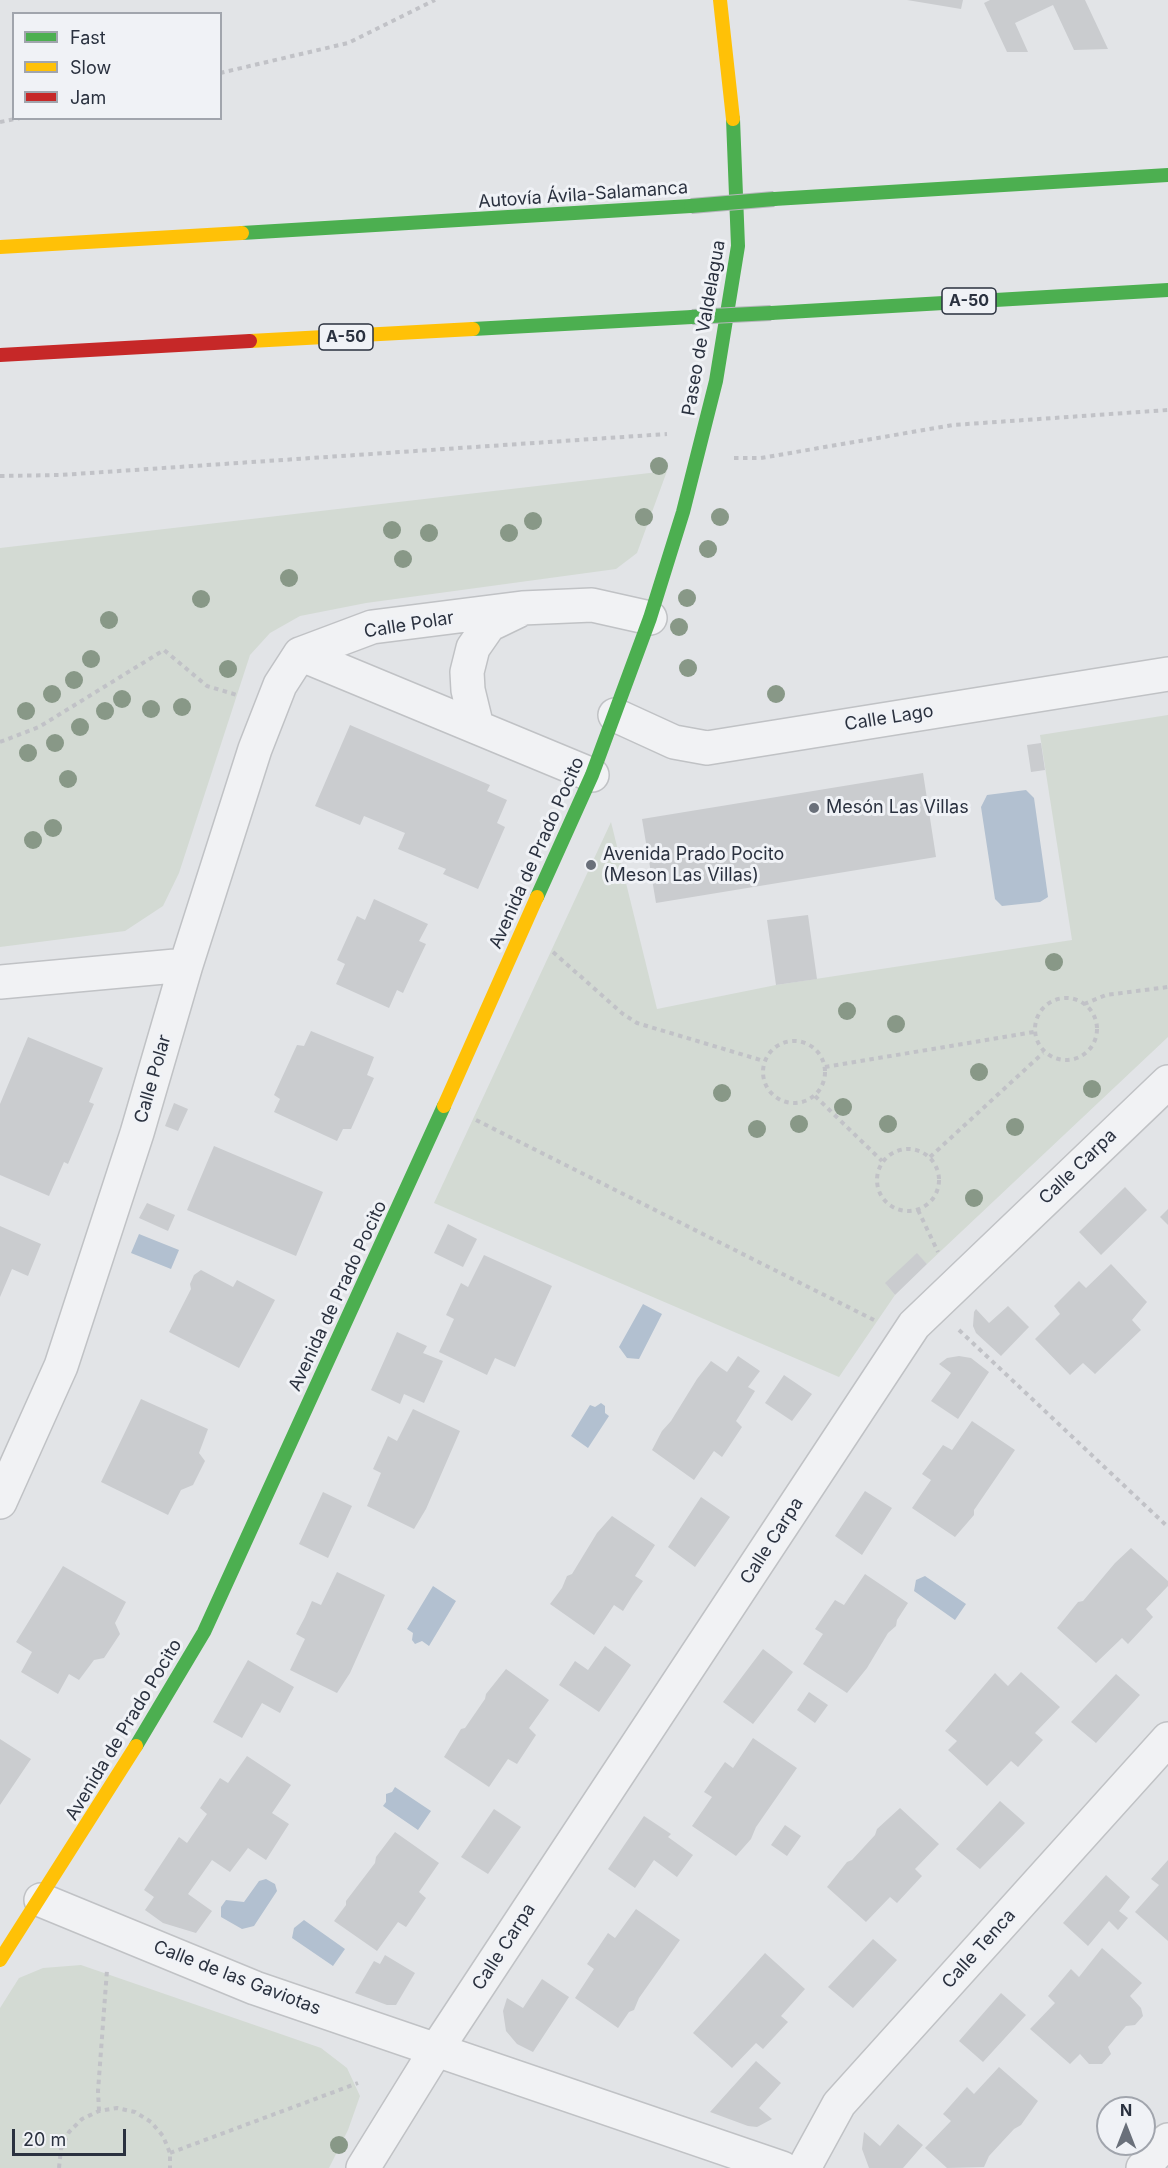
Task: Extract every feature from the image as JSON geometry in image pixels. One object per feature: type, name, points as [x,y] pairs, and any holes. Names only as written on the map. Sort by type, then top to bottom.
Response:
[{"type":"main road","name":"Paseo de Valdelagua","points":[[650,618],[683,512],[716,381],[738,246],[735,130],[720,0]]},
{"type":"main road","name":"Autovía Ávila-Salamanca","points":[[0,247],[1168,175]]},
{"type":"main road","name":"A-50","points":[[0,355],[1168,290]]},
{"type":"main road","name":"Avenida de Prado Pocito","points":[[0,1960],[40,1900],[204,1632],[592,776],[650,618]]},
{"type":"street","name":"Calle Polar","points":[[0,1502],[61,1366],[137,1133],[186,965],[255,749],[280,685],[300,654],[372,627],[522,608],[592,604],[650,618]]},
{"type":"street","name":"Calle Polar","points":[[477,727],[468,690],[467,672],[473,648],[489,626],[522,608]]},
{"type":"street","points":[[300,654],[592,776]]},
{"type":"street","name":"Calle Lago","points":[[615,715],[674,742],[708,748],[1168,674]]},
{"type":"street","points":[[0,982],[186,965]]},
{"type":"street","name":"Calle Carpa","points":[[436,2050],[914,1325],[1168,1082]]},
{"type":"street","name":"Calle Tenca","points":[[804,2168],[838,2104],[1168,1739]]},
{"type":"street","name":"Calle de las Gaviotas","points":[[40,1900],[255,1988],[782,2168]]},
{"type":"street","points":[[363,2168],[436,2050]]},
{"type":"street","points":[[1143,2168],[1168,2140]]},
{"type":"path","points":[[222,73],[348,43],[435,0]]},
{"type":"path","points":[[697,458],[760,458],[953,425],[1168,410]]},
{"type":"path","points":[[0,476],[60,476],[704,431]]},
{"type":"path","points":[[0,742],[39,727],[164,650],[207,686],[243,697]]},
{"type":"path","points":[[546,948],[623,1014],[637,1023],[764,1061]]},
{"type":"path","points":[[1084,1004],[1106,995],[1168,987]]},
{"type":"path","points":[[1071,998],[1084,1004],[1094,1015],[1097,1030],[1094,1044],[1083,1056],[1069,1061],[1054,1059],[1043,1053],[1034,1032],[1036,1019],[1043,1006],[1056,999],[1071,998]]},
{"type":"path","points":[[825,1067],[1034,1032]]},
{"type":"path","points":[[796,1041],[809,1044],[819,1054],[825,1067],[822,1087],[815,1096],[802,1103],[788,1103],[776,1098],[766,1088],[762,1074],[764,1061],[772,1049],[783,1042],[796,1041]]},
{"type":"path","points":[[930,1157],[1043,1053]]},
{"type":"path","points":[[815,1096],[882,1161]]},
{"type":"path","points":[[470,1117],[882,1325]]},
{"type":"path","points":[[906,1148],[920,1150],[930,1157],[939,1172],[939,1188],[932,1202],[918,1210],[902,1211],[888,1204],[878,1192],[877,1176],[882,1161],[893,1152],[906,1148]]},
{"type":"path","points":[[918,1210],[942,1260]]},
{"type":"path","points":[[952,1323],[1168,1527]]},
{"type":"path","points":[[99,2111],[98,2091],[107,1970]]},
{"type":"path","points":[[170,2153],[358,2083]]},
{"type":"path","points":[[59,2168],[61,2149],[69,2132],[82,2119],[99,2111],[117,2108],[135,2112],[157,2128],[170,2153],[170,2168]]},
{"type":"shaded area","points":[[667,471],[637,553],[616,569],[366,603],[300,616],[270,633],[250,655],[179,873],[163,906],[125,931],[0,947],[0,548]]},
{"type":"shaded area","points":[[1168,715],[1168,1037],[927,1264],[917,1254],[886,1284],[895,1295],[839,1377],[434,1203],[611,822],[657,1009],[776,985],[1072,940],[1040,735]]},
{"type":"shaded area","points":[[81,1965],[321,2048],[347,2068],[360,2096],[348,2130],[329,2168],[0,2168],[0,2008],[19,1978],[43,1968]]},
{"type":"water","points":[[1026,790],[1034,798],[1048,897],[1040,902],[1002,906],[995,899],[981,807],[987,795]]},
{"type":"water","points":[[139,1234],[179,1250],[171,1269],[131,1253]]},
{"type":"water","points":[[643,1304],[662,1314],[639,1359],[627,1358],[619,1347]]},
{"type":"water","points":[[601,1403],[605,1406],[605,1413],[609,1416],[588,1448],[571,1436],[590,1405],[595,1407]]},
{"type":"water","points":[[925,1576],[966,1604],[955,1620],[914,1591],[916,1580]]},
{"type":"water","points":[[433,1586],[456,1601],[429,1646],[422,1641],[415,1644],[412,1640],[413,1633],[407,1629]]},
{"type":"water","points":[[395,1787],[431,1811],[418,1830],[383,1806],[386,1802],[386,1794],[392,1792]]},
{"type":"water","points":[[266,1879],[275,1884],[277,1891],[254,1926],[242,1929],[221,1917],[221,1907],[226,1900],[244,1902],[259,1881]]},
{"type":"water","points":[[304,1920],[345,1949],[333,1966],[292,1938],[294,1928]]},
{"type":"building","points":[[907,0],[963,0],[961,9]]},
{"type":"building","points":[[990,0],[1085,0],[1108,49],[1074,50],[1053,5],[1015,23],[1028,52],[1007,52],[984,3]]},
{"type":"building","points":[[350,725],[490,785],[487,791],[507,800],[497,823],[505,827],[478,889],[443,874],[446,869],[398,849],[405,833],[364,816],[360,825],[315,806]]},
{"type":"building","points":[[1041,743],[1045,770],[1031,772],[1027,745]]},
{"type":"building","points":[[923,773],[936,857],[656,903],[642,819]]},
{"type":"building","points":[[374,899],[428,924],[419,941],[426,944],[403,993],[397,990],[389,1008],[336,984],[345,964],[337,960],[357,916],[365,920]]},
{"type":"building","points":[[808,915],[817,979],[776,985],[767,920]]},
{"type":"building","points":[[311,1031],[374,1057],[367,1075],[374,1078],[351,1129],[343,1129],[337,1141],[274,1112],[280,1099],[274,1095],[297,1045],[304,1046]]},
{"type":"building","points":[[28,1037],[103,1068],[89,1102],[94,1104],[68,1164],[64,1162],[49,1196],[0,1175],[0,1104]]},
{"type":"building","points":[[174,1103],[188,1109],[178,1131],[165,1126]]},
{"type":"building","points":[[214,1146],[323,1192],[296,1256],[187,1210]]},
{"type":"building","points":[[1125,1187],[1147,1210],[1101,1255],[1079,1232]]},
{"type":"building","points":[[147,1203],[175,1215],[168,1231],[139,1218]]},
{"type":"building","points":[[1168,1209],[1168,1225],[1160,1217]]},
{"type":"building","points":[[448,1224],[477,1239],[463,1267],[434,1253]]},
{"type":"building","points":[[0,1226],[41,1244],[28,1276],[12,1269],[0,1297]]},
{"type":"building","points":[[917,1253],[927,1264],[895,1295],[885,1283]]},
{"type":"building","points":[[484,1255],[552,1286],[515,1367],[495,1358],[487,1375],[439,1352],[454,1319],[446,1315],[461,1283],[468,1287]]},
{"type":"building","points":[[1111,1264],[1147,1302],[1132,1320],[1141,1330],[1095,1374],[1083,1363],[1070,1375],[1035,1339],[1060,1314],[1054,1306],[1079,1281],[1086,1288]]},
{"type":"building","points":[[201,1270],[233,1287],[237,1280],[275,1300],[239,1368],[169,1332],[191,1289],[190,1284],[194,1275]]},
{"type":"building","points":[[1008,1306],[1029,1327],[1001,1356],[976,1333],[973,1326],[974,1312],[976,1309],[989,1323]]},
{"type":"building","points":[[397,1332],[427,1346],[423,1353],[443,1361],[424,1403],[404,1394],[400,1404],[371,1390]]},
{"type":"building","points":[[738,1356],[760,1371],[748,1387],[755,1391],[736,1421],[742,1427],[722,1457],[714,1451],[694,1480],[652,1450],[662,1431],[711,1361],[727,1372]]},
{"type":"building","points":[[959,1356],[971,1358],[989,1372],[958,1419],[931,1401],[951,1373],[939,1364],[947,1358]]},
{"type":"building","points":[[784,1375],[812,1394],[792,1421],[765,1403]]},
{"type":"building","points":[[141,1399],[208,1429],[199,1453],[205,1461],[193,1485],[181,1490],[168,1515],[101,1482]]},
{"type":"building","points":[[413,1409],[460,1431],[426,1509],[414,1529],[367,1506],[381,1473],[373,1469],[388,1436],[397,1441]]},
{"type":"building","points":[[972,1421],[1015,1450],[974,1510],[974,1515],[955,1537],[912,1508],[931,1480],[922,1474],[943,1445],[952,1450]]},
{"type":"building","points":[[865,1491],[892,1508],[862,1555],[835,1536]]},
{"type":"building","points":[[323,1492],[352,1506],[328,1558],[299,1544]]},
{"type":"building","points":[[701,1497],[730,1517],[695,1567],[668,1547]]},
{"type":"building","points":[[612,1516],[655,1545],[635,1576],[643,1581],[623,1611],[614,1605],[594,1635],[550,1604],[597,1533]]},
{"type":"building","points":[[1131,1548],[1168,1581],[1168,1586],[1146,1609],[1153,1617],[1128,1644],[1122,1638],[1096,1663],[1057,1628],[1078,1602],[1083,1601]]},
{"type":"building","points":[[63,1566],[126,1602],[115,1623],[120,1634],[104,1658],[94,1660],[79,1680],[69,1674],[58,1694],[21,1672],[32,1652],[16,1642]]},
{"type":"building","points":[[337,1572],[385,1595],[350,1673],[337,1693],[290,1670],[305,1639],[296,1634],[312,1601],[321,1605]]},
{"type":"building","points":[[865,1574],[908,1603],[897,1620],[896,1626],[888,1633],[867,1668],[847,1693],[803,1664],[823,1634],[815,1629],[835,1600],[844,1605]]},
{"type":"building","points":[[605,1646],[631,1665],[599,1712],[559,1685],[575,1661],[588,1670]]},
{"type":"building","points":[[763,1649],[793,1672],[753,1724],[723,1702]]},
{"type":"building","points":[[248,1660],[294,1687],[280,1713],[262,1703],[242,1738],[213,1722]]},
{"type":"building","points":[[506,1669],[549,1700],[529,1728],[536,1735],[517,1764],[508,1759],[489,1787],[444,1757],[461,1729],[465,1728],[486,1694]]},
{"type":"building","points":[[1021,1672],[1060,1707],[1035,1733],[1043,1740],[1018,1767],[1011,1761],[987,1786],[948,1750],[957,1741],[945,1731],[995,1673],[1008,1686]]},
{"type":"building","points":[[1116,1674],[1140,1695],[1096,1743],[1071,1722]]},
{"type":"building","points":[[809,1692],[828,1705],[815,1723],[797,1710]]},
{"type":"building","points":[[753,1738],[797,1768],[756,1827],[751,1839],[736,1856],[692,1826],[712,1797],[704,1792],[725,1762],[733,1768]]},
{"type":"building","points":[[0,1739],[31,1759],[0,1805]]},
{"type":"building","points":[[247,1756],[291,1785],[272,1813],[289,1824],[266,1860],[248,1848],[230,1872],[212,1860],[188,1894],[212,1911],[196,1933],[163,1923],[145,1910],[154,1897],[144,1890],[179,1837],[187,1843],[207,1814],[200,1808],[220,1778],[228,1783]]},
{"type":"building","points":[[1000,1801],[1025,1823],[980,1869],[956,1849]]},
{"type":"building","points":[[900,1808],[939,1844],[915,1869],[922,1876],[897,1903],[890,1897],[866,1922],[827,1887],[847,1862],[852,1860],[875,1835],[877,1829]]},
{"type":"building","points":[[494,1809],[521,1827],[488,1874],[461,1857]]},
{"type":"building","points":[[644,1816],[671,1834],[668,1837],[693,1855],[677,1877],[654,1860],[635,1888],[608,1869]]},
{"type":"building","points":[[785,1825],[801,1836],[787,1856],[771,1845]]},
{"type":"building","points":[[395,1832],[439,1863],[419,1892],[426,1898],[406,1927],[398,1922],[377,1951],[334,1921]]},
{"type":"building","points":[[1168,1860],[1168,1941],[1135,1912],[1159,1885],[1151,1879]]},
{"type":"building","points":[[1106,1875],[1130,1897],[1119,1911],[1128,1918],[1118,1930],[1109,1921],[1088,1946],[1063,1923]]},
{"type":"building","points":[[636,1909],[680,1940],[639,1998],[634,2010],[629,2012],[618,2028],[575,1998],[594,1969],[587,1964],[608,1933],[615,1938]]},
{"type":"building","points":[[873,1939],[897,1960],[853,2008],[828,1987]]},
{"type":"building","points":[[1102,1948],[1142,1983],[1130,1996],[1141,2008],[1143,2016],[1135,2025],[1126,2026],[1119,2034],[1108,2047],[1111,2054],[1102,2064],[1089,2064],[1080,2054],[1070,2064],[1030,2029],[1055,2003],[1048,1996],[1071,1969],[1079,1977]]},
{"type":"building","points":[[765,1953],[805,1989],[781,2016],[788,2022],[763,2049],[756,2043],[732,2068],[693,2033]]},
{"type":"building","points":[[385,1955],[415,1973],[396,2005],[387,2005],[355,1993],[374,1961],[380,1964]]},
{"type":"building","points":[[542,1979],[569,1997],[533,2052],[517,2044],[506,2031],[503,2011],[507,1998],[523,2008]]},
{"type":"building","points":[[1001,1993],[1026,2015],[983,2062],[959,2041]]},
{"type":"building","points":[[756,2061],[781,2083],[759,2108],[772,2119],[757,2127],[748,2126],[710,2112]]},
{"type":"building","points":[[999,2067],[1038,2101],[1021,2125],[1014,2129],[989,2156],[984,2167],[947,2168],[925,2148],[951,2121],[943,2114],[967,2087],[974,2094]]},
{"type":"building","points":[[898,2124],[923,2145],[903,2168],[869,2168],[862,2149],[864,2132],[880,2146]]},
{"type":"traffic: fast","points":[[537,897],[592,775],[650,618],[683,512],[716,381],[738,246],[733,119]]},
{"type":"traffic: fast","points":[[774,199],[1168,175]]},
{"type":"traffic: fast","points":[[691,206],[774,199]]},
{"type":"traffic: fast","points":[[242,233],[691,206]]},
{"type":"traffic: fast","points":[[771,313],[1168,290]]},
{"type":"traffic: fast","points":[[692,317],[771,313]]},
{"type":"traffic: fast","points":[[473,329],[692,317]]},
{"type":"traffic: fast","points":[[136,1746],[204,1632],[444,1106]]},
{"type":"traffic: slow","points":[[720,0],[733,119]]},
{"type":"traffic: slow","points":[[0,247],[242,233]]},
{"type":"traffic: slow","points":[[250,341],[473,329]]},
{"type":"traffic: slow","points":[[444,1106],[537,897]]},
{"type":"traffic: slow","points":[[0,1960],[136,1746]]},
{"type":"traffic: jam","points":[[0,355],[250,341]]},
{"type":"place","name":"Mesón Las Villas","points":[[814,808]]},
{"type":"place","name":"Avenida Prado Pocito (Meson Las Villas)","points":[[591,865]]}]
